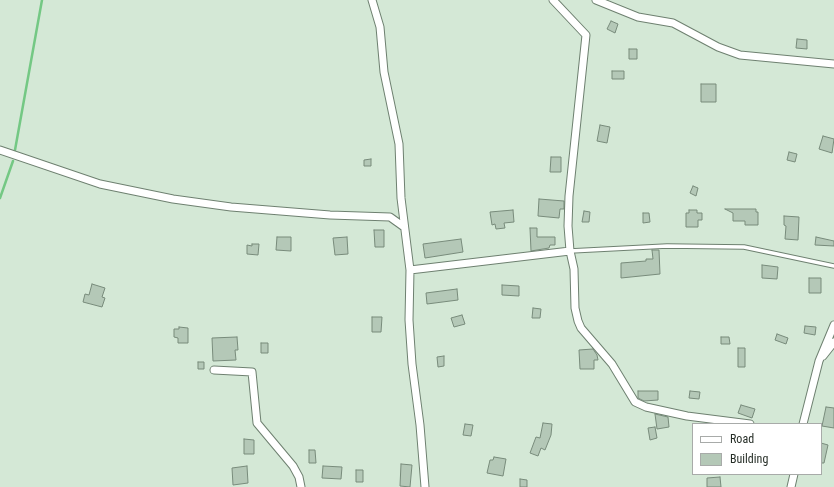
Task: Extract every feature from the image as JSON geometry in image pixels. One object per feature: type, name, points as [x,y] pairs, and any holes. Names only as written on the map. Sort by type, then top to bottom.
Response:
[{"type":"street","points":[[372,0],[380,27],[384,72],[398,144],[401,198],[410,270],[409,314],[412,364],[420,425],[425,487]]},
{"type":"street","points":[[553,0],[586,35],[569,196],[568,226],[570,251],[574,269],[575,308],[578,321],[582,328],[612,364],[635,402],[640,406],[686,416],[742,423]]},
{"type":"street","points":[[596,0],[638,17],[673,23],[718,47],[740,55],[834,64]]},
{"type":"street","points":[[0,150],[100,184],[174,199],[231,207],[330,215],[390,217],[404,227]]},
{"type":"street","points":[[410,270],[570,251]]},
{"type":"street","points":[[803,423],[819,361],[834,325]]},
{"type":"street","points":[[819,361],[834,342]]},
{"type":"street","points":[[214,370],[252,372],[257,423],[293,466],[302,487]]},
{"type":"street","points":[[791,487],[794,475]]},
{"type":"lane","points":[[570,251],[667,246],[744,247],[834,266]]},
{"type":"building","points":[[611,21],[618,24],[615,33],[607,29]]},
{"type":"building","points":[[797,39],[807,40],[807,49],[796,48]]},
{"type":"building","points":[[629,49],[637,49],[637,59],[629,59]]},
{"type":"building","points":[[612,71],[624,71],[624,79],[612,79]]},
{"type":"building","points":[[701,84],[716,84],[716,102],[701,102]]},
{"type":"building","points":[[600,125],[610,127],[607,143],[597,141]]},
{"type":"building","points":[[823,136],[834,139],[832,153],[819,149]]},
{"type":"building","points":[[789,152],[797,154],[795,162],[787,160]]},
{"type":"building","points":[[551,157],[561,157],[561,172],[550,172]]},
{"type":"building","points":[[371,159],[371,166],[364,166],[364,160]]},
{"type":"building","points":[[693,186],[698,188],[696,196],[690,193]]},
{"type":"building","points":[[539,199],[564,201],[564,209],[560,209],[559,218],[538,216]]},
{"type":"building","points":[[725,209],[756,209],[756,212],[758,212],[758,225],[745,225],[745,221],[733,221],[733,213]]},
{"type":"building","points":[[513,210],[514,222],[504,223],[505,228],[496,229],[495,224],[492,225],[490,212]]},
{"type":"building","points":[[689,210],[697,210],[697,213],[702,213],[702,220],[698,220],[698,227],[686,227],[686,213],[689,213]]},
{"type":"building","points":[[584,211],[590,212],[589,222],[582,222]]},
{"type":"building","points":[[643,213],[649,213],[650,222],[643,223]]},
{"type":"building","points":[[784,216],[799,217],[798,240],[785,239],[786,226],[784,225]]},
{"type":"building","points":[[530,228],[537,228],[537,237],[555,237],[555,245],[550,245],[549,248],[531,251]]},
{"type":"building","points":[[374,230],[384,230],[384,247],[375,247]]},
{"type":"building","points":[[277,237],[291,237],[291,251],[276,250]]},
{"type":"building","points":[[347,237],[348,254],[335,255],[333,238]]},
{"type":"building","points":[[816,237],[834,241],[834,246],[815,245]]},
{"type":"building","points":[[461,239],[463,252],[425,258],[423,244]]},
{"type":"building","points":[[252,244],[259,244],[258,255],[247,254],[247,245],[252,246]]},
{"type":"building","points":[[652,250],[659,250],[660,274],[621,278],[621,263],[653,259]]},
{"type":"building","points":[[762,265],[778,267],[777,279],[762,278]]},
{"type":"building","points":[[809,278],[821,278],[821,293],[809,293]]},
{"type":"building","points":[[92,284],[105,288],[102,297],[105,298],[102,307],[83,302],[85,294],[89,295]]},
{"type":"building","points":[[502,285],[519,286],[519,296],[502,295]]},
{"type":"building","points":[[457,289],[458,300],[427,304],[426,293]]},
{"type":"building","points":[[533,308],[541,309],[540,318],[532,318]]},
{"type":"building","points":[[462,315],[465,324],[454,327],[451,318]]},
{"type":"building","points":[[372,317],[382,317],[381,332],[372,332]]},
{"type":"building","points":[[805,326],[816,327],[815,335],[804,333]]},
{"type":"building","points":[[179,327],[188,328],[188,343],[178,343],[178,338],[174,337],[174,329],[179,329]]},
{"type":"building","points":[[777,334],[788,338],[786,344],[775,340]]},
{"type":"building","points":[[237,337],[238,350],[235,350],[236,360],[213,361],[212,338]]},
{"type":"building","points":[[721,337],[729,337],[730,344],[721,344]]},
{"type":"building","points":[[261,343],[268,343],[268,353],[261,353]]},
{"type":"building","points":[[738,348],[745,348],[745,367],[738,367]]},
{"type":"building","points":[[593,349],[598,360],[594,360],[594,369],[580,369],[579,350]]},
{"type":"building","points":[[444,356],[444,366],[438,367],[437,357]]},
{"type":"building","points":[[198,362],[204,362],[204,369],[198,369]]},
{"type":"building","points":[[638,391],[658,391],[658,400],[644,401],[638,398]]},
{"type":"building","points":[[690,391],[700,392],[699,399],[689,398]]},
{"type":"building","points":[[741,405],[755,409],[752,418],[738,413]]},
{"type":"building","points":[[826,407],[834,408],[834,428],[822,426]]},
{"type":"building","points":[[655,414],[668,417],[669,427],[657,429]]},
{"type":"building","points":[[543,423],[552,424],[551,435],[545,450],[541,448],[538,456],[530,453],[536,437],[540,438]]},
{"type":"building","points":[[465,424],[473,425],[471,436],[463,435]]},
{"type":"building","points":[[655,427],[657,438],[650,440],[648,428]]},
{"type":"building","points":[[244,439],[254,440],[254,454],[244,454]]},
{"type":"building","points":[[822,443],[828,445],[824,463],[822,463]]},
{"type":"building","points":[[309,450],[315,450],[316,463],[309,463]]},
{"type":"building","points":[[494,457],[506,459],[503,476],[487,473],[490,460],[493,460]]},
{"type":"building","points":[[401,464],[412,465],[410,487],[400,486]]},
{"type":"building","points":[[247,466],[248,483],[233,485],[232,468]]},
{"type":"building","points":[[323,466],[342,467],[341,479],[322,478]]},
{"type":"building","points":[[356,470],[363,470],[363,482],[356,482]]},
{"type":"building","points":[[720,477],[721,487],[707,487],[707,478]]},
{"type":"building","points":[[520,479],[527,480],[527,487],[520,487]]},
{"type":"waterway","points":[[15,150],[42,0]]},
{"type":"waterway","points":[[0,198],[13,161]]}]
